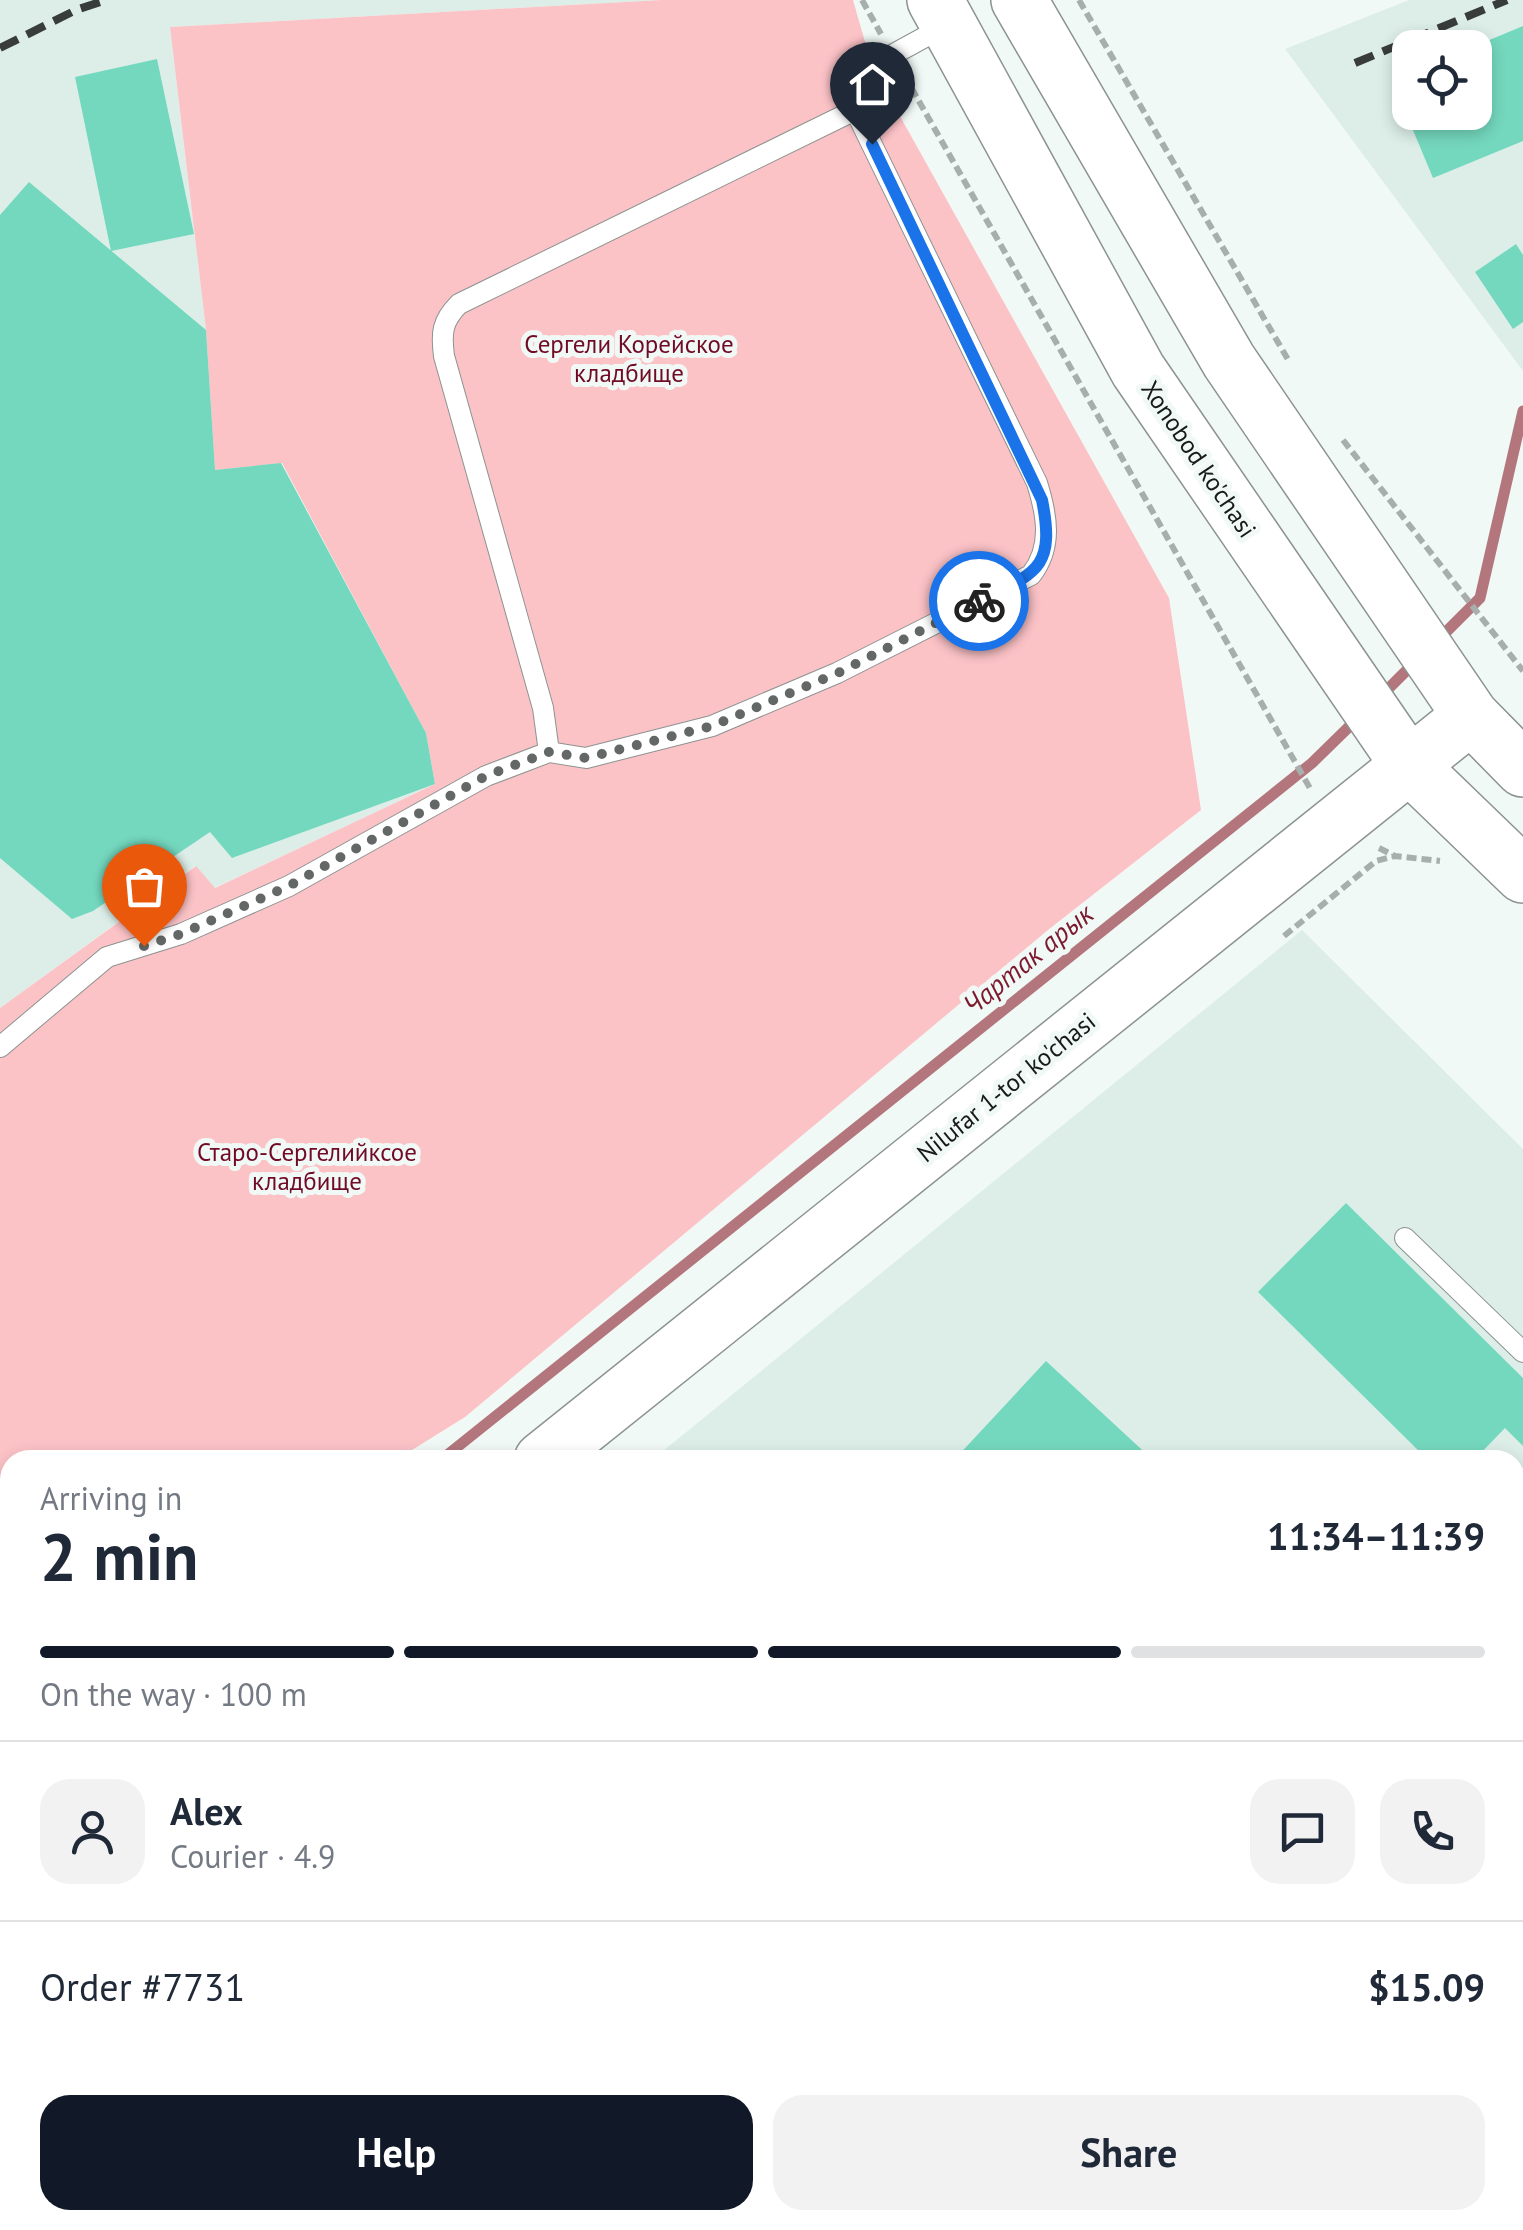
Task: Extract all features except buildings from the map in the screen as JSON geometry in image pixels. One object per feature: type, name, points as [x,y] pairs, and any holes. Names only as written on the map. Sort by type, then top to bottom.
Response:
[{"type":"street","points":[[1019,0],[1229,360],[1471,716],[1523,769]]},
{"type":"street","name":"Xonobod ko'chasi","points":[[941,13],[1138,370],[1408,764],[1523,875]]},
{"type":"street","name":"Nilufar 1-tor ko'chasi","points":[[554,1450],[1471,716]]},
{"type":"lane","points":[[549,752],[543,708],[444,356],[442,327],[459,304],[855,110],[872,66],[941,13]]},
{"type":"lane","points":[[0,1047],[107,957],[181,934],[289,886],[486,776],[549,752],[586,758],[712,726],[873,656],[1031,575],[1044,559],[1046,521],[1037,483],[855,110]]},
{"type":"lane","points":[[1405,1238],[1523,1352]]},
{"type":"path","points":[[862,0],[1291,760],[1333,824],[1396,856],[1446,862]]},
{"type":"path","points":[[1079,0],[1299,379]]},
{"type":"path","points":[[1334,427],[1523,671]]},
{"type":"path","points":[[1284,936],[1364,868],[1396,856]]},
{"type":"shaded area","points":[[0,0],[661,0],[170,27],[206,330],[216,469],[281,463],[426,733],[435,784],[214,888],[195,866],[0,1008]]},
{"type":"shaded area","points":[[1409,0],[1523,0],[1523,371],[1285,49]]},
{"type":"shaded area","points":[[1302,930],[1523,1149],[1523,1450],[664,1450]]},
{"type":"green space","points":[[661,0],[853,0],[872,66],[1169,598],[1201,810],[1048,930],[465,1417],[412,1450],[0,1450],[0,1008],[196,866],[215,888],[435,784],[426,733],[282,463],[215,470],[206,330],[170,27]]},
{"type":"waterway","name":"Чартак арык","points":[[1438,640],[1480,598],[1523,411]]},
{"type":"waterway","name":"Чартак арык","points":[[1381,696],[1417,660]]},
{"type":"waterway","name":"Чартак арык","points":[[453,1450],[1312,763],[1357,719]]},
{"type":"railway","points":[[0,48],[76,10],[106,0]]},
{"type":"railway","points":[[1355,63],[1507,0]]},
{"type":"way so far","points":[[144,946],[181,934],[289,886],[486,776],[549,752],[586,758],[712,726],[838,673],[979,601]]},
{"type":"route","points":[[872,144],[1042,500],[1046,521],[1044,559],[1031,575],[979,601]]},
{"type":"park label","name":"Сергели Корейское кладбище","points":[[629,358]]},
{"type":"park label","name":"Старо-Сергелийксое кладбище","points":[[307,1166]]}]
